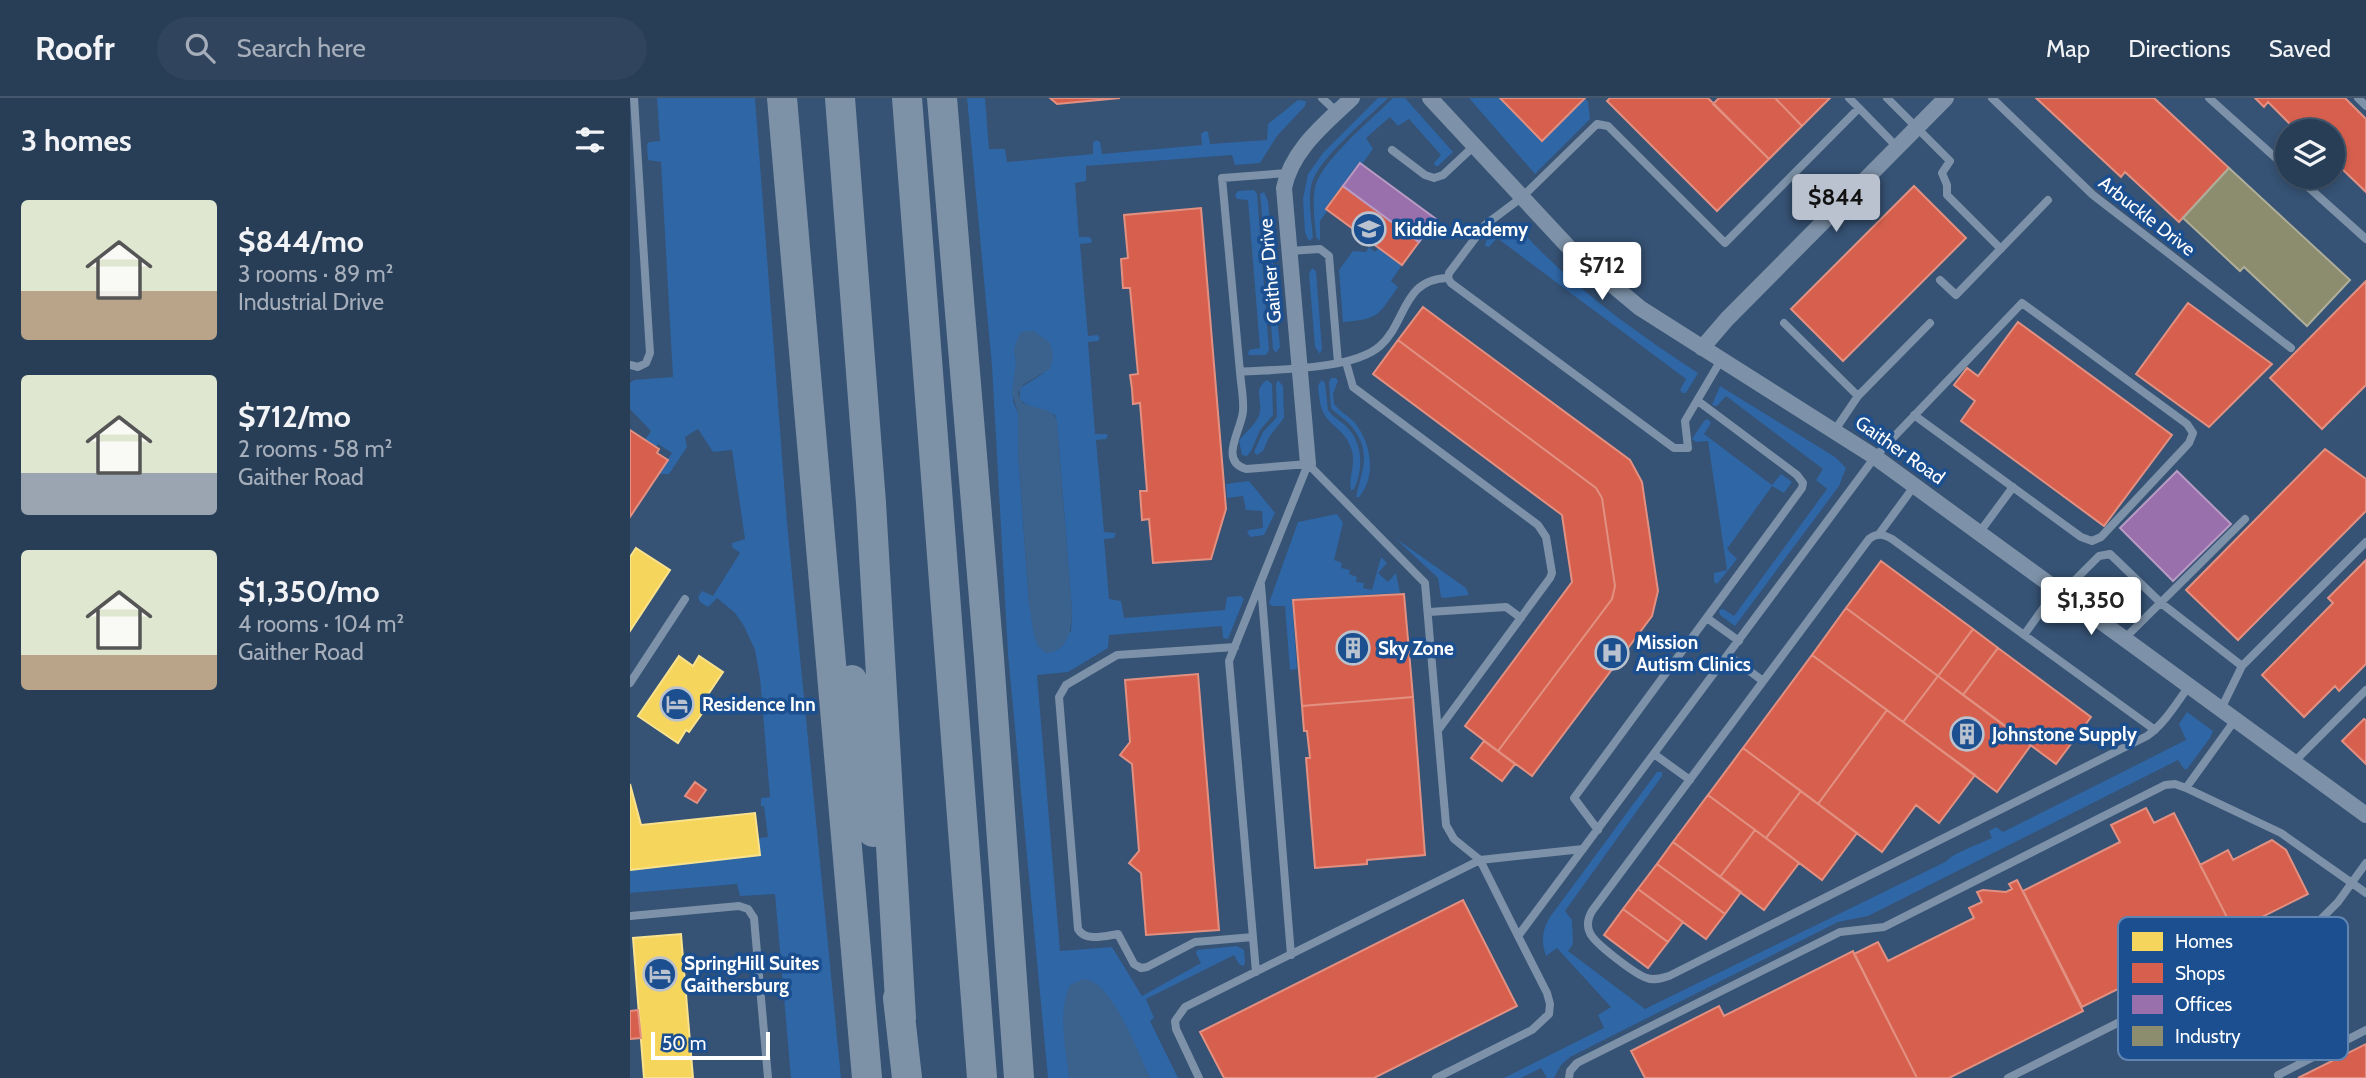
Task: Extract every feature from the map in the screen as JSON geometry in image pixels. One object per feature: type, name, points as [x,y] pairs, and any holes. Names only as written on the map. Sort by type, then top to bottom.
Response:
[{"type":"highway","points":[[782,98],[867,1078]]},
{"type":"highway","points":[[840,98],[871,503],[901,1018],[907,1078]]},
{"type":"highway","points":[[907,98],[982,1078]]},
{"type":"highway","points":[[942,98],[989,658],[1019,1078]]},
{"type":"highway","points":[[788,180],[809,275],[818,391],[859,739],[901,1018]]},
{"type":"street","points":[[1287,173],[1301,150],[1352,98]]},
{"type":"street","name":"Gaither Road","points":[[1430,98],[1521,198],[1606,282],[1640,308],[1875,457],[2366,815]]},
{"type":"street","points":[[1702,348],[1727,319],[1945,98]]},
{"type":"street","name":"Gaither Drive","points":[[1287,173],[1284,188],[1308,464]]},
{"type":"lane","points":[[630,365],[638,367],[646,363],[650,353],[634,98]]},
{"type":"lane","points":[[1322,98],[1337,112]]},
{"type":"lane","points":[[1849,98],[1897,146]]},
{"type":"lane","points":[[1887,98],[1950,161],[1942,173],[1947,185],[1947,195],[2001,249]]},
{"type":"lane","name":"Arbuckle Drive","points":[[1992,98],[2093,195],[2291,348]]},
{"type":"lane","points":[[2209,98],[2275,157]]},
{"type":"lane","points":[[2358,98],[2366,106]]},
{"type":"lane","points":[[1721,360],[1685,421],[1688,447],[1670,446],[1451,283],[1449,273],[1485,225],[1521,198],[1593,126],[1605,124],[1725,243],[1859,108]]},
{"type":"lane","points":[[1392,150],[1425,175],[1434,178],[1443,174],[1474,146]]},
{"type":"lane","points":[[1287,173],[1222,178],[1244,408],[1233,442],[1236,463],[1246,469],[1308,464],[1420,575],[1427,587],[1447,829],[1454,839],[1480,860],[1548,993],[1550,1004],[1549,1014],[1532,1030],[1436,1078]]},
{"type":"lane","points":[[2310,189],[2366,239]]},
{"type":"lane","points":[[1940,280],[1956,295],[2048,201]]},
{"type":"lane","points":[[1289,251],[1320,248],[1329,256],[1342,362],[1353,387],[1543,530],[1551,576],[1439,730]]},
{"type":"lane","points":[[1240,372],[1359,358],[1380,346],[1393,331],[1408,299],[1421,286],[1436,279],[1448,278]]},
{"type":"lane","points":[[1518,936],[1875,457],[1914,415],[2022,303],[2187,424],[2193,433],[2189,443],[2096,540],[2081,537],[1914,415]]},
{"type":"lane","points":[[1784,323],[1858,396]]},
{"type":"lane","points":[[1835,430],[1858,396],[1930,323]]},
{"type":"lane","points":[[1598,830],[1573,798],[1800,493],[1802,483],[1797,475],[1698,401]]},
{"type":"lane","points":[[1256,972],[1229,666],[1308,464]]},
{"type":"lane","points":[[1914,485],[1879,534],[1868,539],[1592,911],[1588,929],[1595,941],[1642,976],[1650,979],[1669,976],[2155,730],[2189,686]]},
{"type":"lane","points":[[1979,533],[2012,487]]},
{"type":"lane","points":[[2124,639],[2245,519]]},
{"type":"lane","points":[[1879,534],[1892,539],[2155,730]]},
{"type":"lane","points":[[2221,709],[2242,666],[2366,542]]},
{"type":"lane","points":[[2024,635],[2059,591],[2106,553],[2114,556],[2161,603],[2242,666]]},
{"type":"lane","points":[[1261,582],[1291,955]]},
{"type":"lane","points":[[630,683],[685,599]]},
{"type":"lane","points":[[1429,612],[1506,607],[1521,618]]},
{"type":"lane","points":[[1707,618],[1739,641]]},
{"type":"lane","points":[[1235,647],[1117,655],[1066,685],[1059,697],[1078,929],[1081,935],[1086,937],[1118,934],[1134,964],[1140,968],[1195,942],[1252,937]]},
{"type":"lane","points":[[1728,655],[1763,681]]},
{"type":"lane","points":[[2294,762],[2366,690]]},
{"type":"lane","points":[[2186,788],[2235,720]]},
{"type":"lane","points":[[1654,754],[1690,780]]},
{"type":"lane","points":[[1569,1078],[1570,1071],[1577,1063],[1840,932],[1882,928],[2165,785],[2175,784],[2186,788],[2281,833],[2366,893]]},
{"type":"lane","points":[[1199,1078],[1175,1028],[1175,1021],[1185,1007],[1480,860],[1583,849]]},
{"type":"lane","points":[[2323,917],[2366,863]]},
{"type":"lane","points":[[630,915],[739,906],[752,913],[768,1078]]},
{"type":"lane","points":[[2008,1078],[2118,1023]]},
{"type":"lane","points":[[2348,1039],[2366,1030]]},
{"type":"lane","points":[[2279,1078],[2278,1075],[2307,1060]]},
{"type":"shaded area","points":[[657,98],[755,98],[787,523],[841,1078],[791,1078],[775,894],[740,896],[737,884],[630,893],[630,870],[760,855],[758,838],[768,837],[761,798],[770,797],[760,678],[755,650],[735,613],[717,598],[708,607],[700,602],[698,597],[702,591],[713,596],[740,553],[732,547],[732,543],[745,539],[732,450],[713,452],[698,429],[685,437],[687,447],[669,474],[658,474],[672,453],[645,440],[651,431],[630,409],[630,383],[634,380],[673,377],[661,162],[648,160],[647,145],[649,142],[660,141]]},
{"type":"shaded area","points":[[967,98],[985,98],[989,149],[1005,149],[1007,162],[1093,154],[1093,143],[1096,140],[1100,142],[1102,154],[1202,145],[1201,134],[1205,131],[1208,132],[1210,144],[1267,140],[1268,124],[1298,100],[1306,101],[1305,106],[1277,136],[1260,163],[1235,165],[1232,155],[1086,166],[1086,181],[1075,183],[1079,237],[1089,237],[1092,240],[1091,243],[1080,244],[1088,336],[1097,335],[1100,338],[1098,341],[1088,342],[1095,434],[1108,436],[1106,439],[1096,440],[1104,532],[1116,533],[1114,538],[1104,539],[1109,599],[1121,601],[1124,618],[1225,610],[1227,597],[1241,596],[1244,599],[1228,639],[1223,638],[1222,626],[1109,635],[1108,648],[1068,672],[1037,675],[1060,951],[1112,947],[1142,996],[1201,963],[1197,950],[1237,946],[1244,950],[1244,966],[1239,964],[1234,955],[1146,999],[1154,1018],[1150,1021],[1178,1078],[1150,1078],[1123,1022],[1064,1022],[1069,1078],[1048,1078],[1008,654],[992,366]],"holes":[[[1014,349],[1044,373],[1020,388],[1020,398],[1031,407],[1055,415],[1057,422],[1072,611],[1071,632],[1029,604],[1018,452],[1018,413],[1013,401],[1016,362]]]},
{"type":"shaded area","points":[[1378,98],[1388,98],[1334,150],[1316,173],[1310,203],[1313,238],[1309,241],[1305,233],[1303,199],[1308,174],[1323,153]]},
{"type":"shaded area","points":[[1393,98],[1405,98],[1453,152],[1435,166],[1434,163],[1441,155],[1409,119],[1398,126],[1390,117],[1366,138],[1373,149],[1362,164],[1359,162],[1325,209],[1327,211],[1320,221],[1320,241],[1316,237],[1314,206],[1319,177],[1337,153]]},
{"type":"shaded area","points":[[1469,98],[1500,98],[1542,141],[1585,98],[1590,119],[1535,174]]},
{"type":"shaded area","points":[[1254,190],[1257,194],[1269,350],[1266,355],[1248,355],[1249,350],[1260,348],[1248,200],[1237,199],[1235,195],[1238,191]]},
{"type":"shaded area","points":[[1264,192],[1268,201],[1280,347],[1276,353],[1273,349],[1260,194]]},
{"type":"shaded area","points":[[1514,222],[1555,265],[1600,304],[1698,373],[1686,393],[1680,390],[1686,379],[1497,238],[1489,247],[1485,246],[1486,241]]},
{"type":"shaded area","points":[[1369,247],[1375,252],[1379,247],[1402,265],[1391,281],[1398,287],[1377,314],[1343,322],[1339,270],[1353,251],[1366,252]]},
{"type":"shaded area","points":[[1312,268],[1316,271],[1322,349],[1320,354],[1315,347],[1309,274]]},
{"type":"shaded area","points":[[1034,331],[1050,343],[1053,357],[1050,369],[1024,384],[1018,393],[1023,403],[1052,413],[1057,422],[1072,611],[1064,644],[1054,652],[1046,653],[1038,646],[1034,635],[1029,604],[1018,452],[1018,413],[1012,393],[1016,362],[1014,349],[1020,333]]},
{"type":"shaded area","points":[[1331,378],[1338,381],[1333,394],[1334,404],[1361,431],[1368,450],[1370,470],[1365,489],[1359,497],[1356,497],[1364,453],[1350,424],[1331,408]]},
{"type":"shaded area","points":[[1267,380],[1272,384],[1273,415],[1260,430],[1251,451],[1247,456],[1242,455],[1239,441],[1259,416],[1259,391]]},
{"type":"shaded area","points":[[1278,380],[1283,386],[1284,418],[1269,437],[1263,451],[1257,455],[1254,452],[1263,432],[1277,417]]},
{"type":"shaded area","points":[[1322,380],[1325,383],[1328,410],[1351,432],[1358,447],[1359,473],[1354,489],[1351,490],[1352,451],[1349,442],[1324,414],[1318,388]]},
{"type":"shaded area","points":[[1720,386],[1835,457],[1846,468],[1839,486],[1735,626],[1720,615],[1719,610],[1723,609],[1734,616],[1827,489],[1816,480],[1823,469],[1726,396],[1717,406],[1712,405]]},
{"type":"shaded area","points":[[1708,419],[1711,423],[1704,434],[1772,485],[1781,474],[1792,482],[1784,493],[1772,486],[1727,549],[1737,559],[1717,584],[1714,582],[1714,573],[1727,570],[1708,441],[1696,442],[1692,439]]},
{"type":"shaded area","points":[[1249,481],[1275,513],[1264,535],[1251,537],[1247,533],[1249,530],[1263,528],[1262,511],[1246,510],[1243,496],[1227,498],[1226,484]]},
{"type":"shaded area","points":[[1337,514],[1343,523],[1334,560],[1342,563],[1341,568],[1350,570],[1349,574],[1357,577],[1356,582],[1364,583],[1363,588],[1372,590],[1381,557],[1387,563],[1378,573],[1388,582],[1396,573],[1400,593],[1292,599],[1297,669],[1290,670],[1285,606],[1272,606],[1269,603],[1298,522]]},
{"type":"shaded area","points":[[1395,538],[1466,588],[1469,595],[1441,597],[1438,578]]},
{"type":"shaded area","points":[[2187,712],[2213,731],[2187,769],[2184,769],[2178,760],[1868,916],[1838,922],[1570,1057],[1561,1065],[1554,1078],[1547,1078],[1541,1068],[1521,1078],[1504,1078],[1604,1028],[1598,1015],[1611,1007],[1557,948],[1546,956],[1543,946],[1544,931],[1550,917],[1657,772],[1662,772],[1662,776],[1565,911],[1572,920],[1573,944],[1568,951],[1645,1009],[1992,838],[1989,831],[1996,827],[2003,832],[2186,740],[2179,724]]},
{"type":"shaded area","points":[[1084,979],[1095,983],[1114,1005],[1150,1078],[1069,1078],[1063,1031],[1064,1007],[1070,985]]},
{"type":"building: Homes","points":[[636,548],[670,570],[630,631],[630,557]]},
{"type":"building: Homes","points":[[679,656],[693,666],[699,656],[723,672],[703,702],[708,705],[678,743],[638,716]]},
{"type":"building: Homes","points":[[630,784],[641,825],[755,813],[760,855],[630,870]]},
{"type":"building: Homes","name":"SpringHill Suites Gaithersburg","points":[[681,934],[693,1078],[644,1078],[633,938]]},
{"type":"building: Shops","points":[[1050,98],[1120,98],[1057,104]]},
{"type":"building: Shops","points":[[1500,98],[1585,98],[1542,141]]},
{"type":"building: Shops","points":[[1610,98],[1708,98],[1769,159],[1717,211],[1607,101]]},
{"type":"building: Shops","points":[[1719,98],[1775,98],[1802,126],[1769,159],[1713,104]]},
{"type":"building: Shops","points":[[1775,98],[1830,98],[1802,126]]},
{"type":"building: Shops","points":[[2036,98],[2154,98],[2229,168],[2179,222],[2125,172],[2121,177]]},
{"type":"building: Shops","points":[[2255,98],[2345,98],[2366,119],[2366,192],[2345,172],[2345,119],[2285,119],[2268,102],[2264,107]]},
{"type":"building: Shops","points":[[1343,186],[1419,242],[1402,265],[1326,209]]},
{"type":"building: Shops","points":[[1914,186],[1966,238],[1843,361],[1791,309]]},
{"type":"building: Shops","points":[[1201,208],[1226,509],[1211,559],[1153,563],[1149,519],[1142,520],[1140,491],[1147,491],[1140,403],[1133,404],[1130,375],[1138,374],[1130,288],[1123,288],[1121,259],[1128,258],[1124,215]]},
{"type":"building: Shops","points":[[2366,281],[2366,385],[2322,429],[2270,378]]},
{"type":"building: Shops","points":[[2188,303],[2272,364],[2209,427],[2136,374]]},
{"type":"building: Shops","points":[[1423,307],[1630,460],[1642,482],[1658,591],[1652,616],[1532,776],[1498,751],[1612,599],[1615,586],[1602,498],[1596,488],[1398,340]]},
{"type":"building: Shops","points":[[2018,322],[2172,435],[2104,526],[1961,421],[1975,401],[1954,385],[1967,368],[1978,376]]},
{"type":"building: Shops","points":[[1398,340],[1596,488],[1602,498],[1615,586],[1612,599],[1498,751],[1465,726],[1572,582],[1562,515],[1373,374]]},
{"type":"building: Shops","points":[[630,430],[659,449],[657,453],[668,460],[630,517]]},
{"type":"building: Shops","points":[[2325,449],[2366,479],[2366,511],[2238,640],[2186,590]]},
{"type":"building: Shops","points":[[2366,560],[2366,664],[2339,691],[2335,686],[2304,717],[2262,675],[2333,603],[2328,598]]},
{"type":"building: Shops","points":[[1881,561],[1973,629],[1938,676],[1846,608]]},
{"type":"building: Shops","name":"Sky Zone","points":[[1404,594],[1413,697],[1302,706],[1293,600]]},
{"type":"building: Shops","points":[[1846,608],[1938,676],[1903,722],[1812,655]]},
{"type":"building: Shops","points":[[1973,629],[1998,648],[1963,695],[1938,676]]},
{"type":"building: Shops","points":[[1998,648],[2091,717],[2056,764],[1963,695]]},
{"type":"building: Shops","points":[[1812,655],[1887,710],[1818,804],[1743,748]]},
{"type":"building: Shops","points":[[1198,674],[1219,930],[1146,935],[1141,873],[1129,863],[1139,851],[1132,764],[1120,755],[1130,742],[1125,680]]},
{"type":"building: Shops","name":"Johnstone Supply","points":[[1938,676],[2031,745],[1997,792],[1903,722]]},
{"type":"building: Shops","points":[[1413,697],[1425,855],[1367,860],[1367,864],[1315,868],[1306,758],[1310,758],[1302,706]]},
{"type":"building: Shops","points":[[1887,710],[1975,775],[1939,823],[1916,805],[1882,852],[1818,804]]},
{"type":"building: Shops","points":[[2366,720],[2366,764],[2342,741]]},
{"type":"building: Shops","points":[[1484,741],[1515,764],[1502,781],[1471,758]]},
{"type":"building: Shops","points":[[1743,748],[1801,791],[1766,838],[1708,795]]},
{"type":"building: Shops","points":[[695,782],[706,790],[697,803],[685,796]]},
{"type":"building: Shops","points":[[1801,791],[1857,833],[1822,880],[1766,838]]},
{"type":"building: Shops","points":[[1708,795],[1755,830],[1720,877],[1673,842]]},
{"type":"building: Shops","points":[[2146,808],[2154,823],[2174,813],[2227,917],[2118,917],[2118,989],[2082,1007],[2023,891],[2120,842],[2111,825]]},
{"type":"building: Shops","points":[[1755,830],[1799,863],[1764,910],[1720,877]]},
{"type":"building: Shops","points":[[2272,840],[2286,850],[2308,894],[2262,917],[2227,917],[2200,865],[2228,850],[2233,860]]},
{"type":"building: Shops","points":[[1673,842],[1741,892],[1725,914],[1657,864]]},
{"type":"building: Shops","points":[[1657,864],[1725,914],[1706,939],[1638,889]]},
{"type":"building: Shops","points":[[2017,880],[2083,1011],[1949,1078],[1917,1078],[1854,954],[1878,942],[1888,961],[1974,918],[1969,908],[1982,902],[1977,892],[2006,892],[2012,889],[2009,884]]},
{"type":"building: Shops","points":[[1638,889],[1683,922],[1668,942],[1623,909]]},
{"type":"building: Shops","points":[[1463,900],[1517,1006],[1374,1078],[1224,1078],[1200,1032]]},
{"type":"building: Shops","points":[[1623,909],[1668,942],[1648,968],[1604,935]]},
{"type":"building: Shops","points":[[1853,951],[1917,1078],[1645,1078],[1631,1051],[1719,1006],[1724,1016]]},
{"type":"building: Shops","points":[[638,1010],[641,1038],[630,1039],[630,1011]]},
{"type":"building: Shops","points":[[2366,1044],[2366,1078],[2298,1078],[2334,1060],[2348,1060],[2348,1053]]},
{"type":"building: Offices","points":[[1360,163],[1436,219],[1419,242],[1343,186]]},
{"type":"building: Offices","points":[[2177,471],[2231,524],[2173,581],[2120,528]]},
{"type":"building: Industry","points":[[2229,168],[2350,280],[2307,326],[2244,267],[2240,271],[2183,218]]},
{"type":"place","name":"Kiddie Academy","points":[[1369,229]]},
{"type":"place","name":"Sky Zone","points":[[1353,648]]},
{"type":"place","name":"Mission Autism Clinics","points":[[1612,653]]},
{"type":"place","name":"Residence Inn","points":[[677,704]]},
{"type":"place","name":"Johnstone Supply","points":[[1967,734]]},
{"type":"place","name":"SpringHill Suites Gaithersburg","points":[[660,974]]}]
